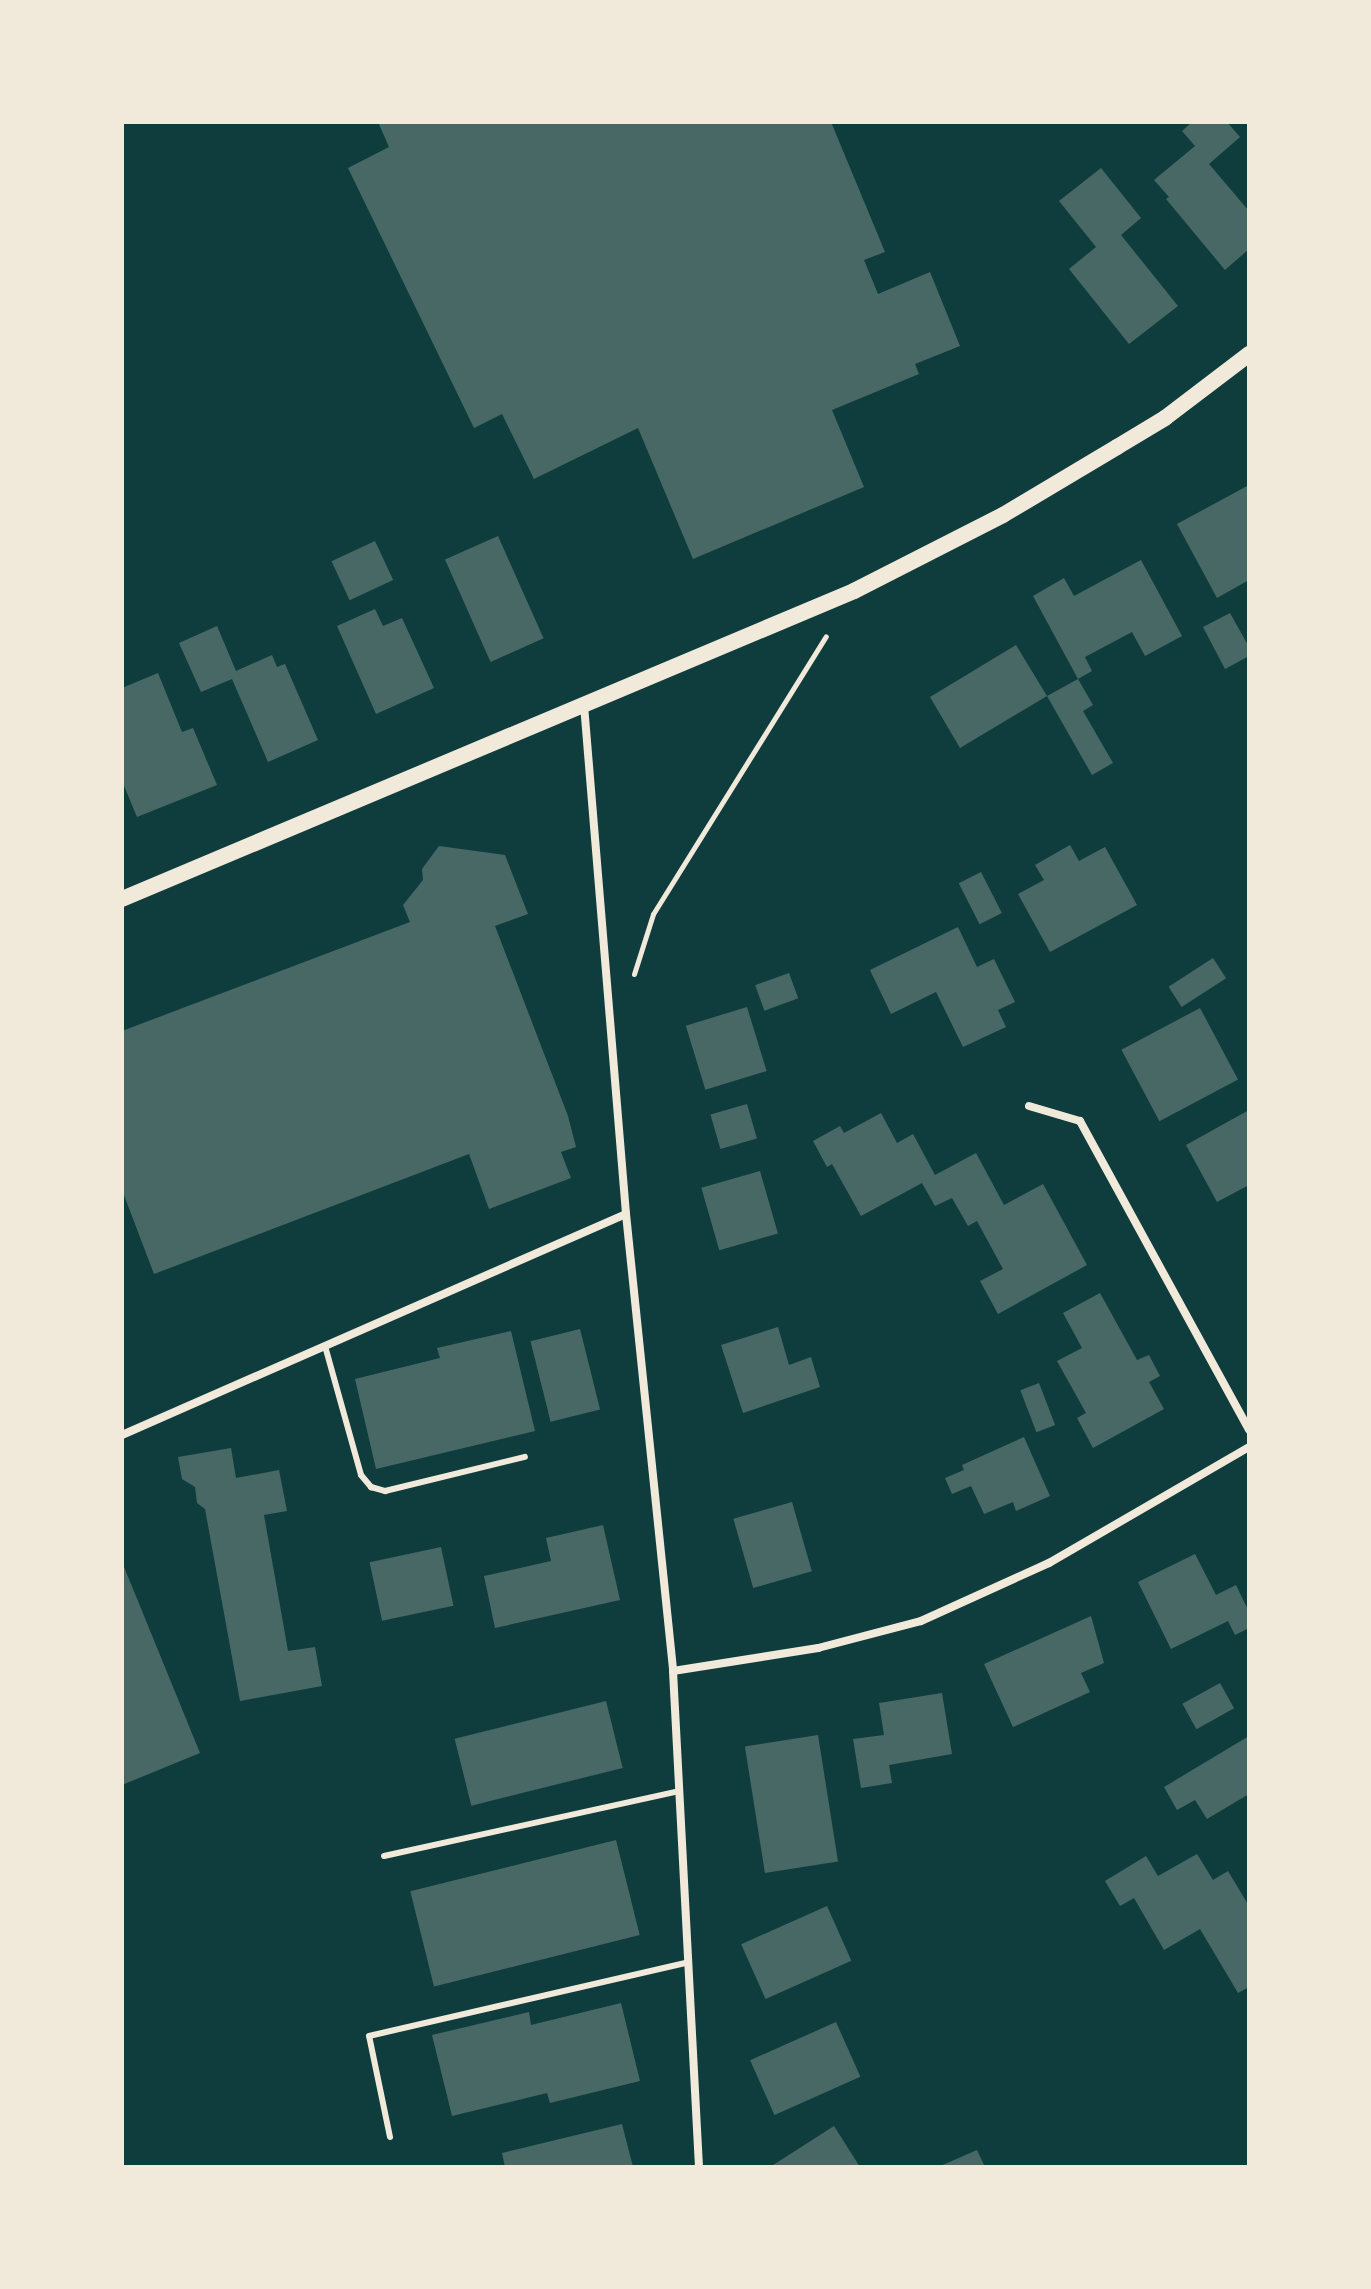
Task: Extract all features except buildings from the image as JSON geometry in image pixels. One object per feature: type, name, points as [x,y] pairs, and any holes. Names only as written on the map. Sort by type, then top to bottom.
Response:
[{"type":"main road","points":[[122,899],[854,591],[1003,515],[1153,425],[1249,354]]},
{"type":"street","points":[[584,704],[626,1214],[673,1671],[699,2167]]},
{"type":"street","points":[[1029,1106],[1080,1121],[1249,1430]]},
{"type":"street","points":[[122,1435],[626,1214]]},
{"type":"street","points":[[673,1671],[818,1648],[921,1621],[1049,1563],[1249,1447]]},
{"type":"lane","points":[[325,1346],[361,1475],[371,1487],[385,1491],[525,1457]]},
{"type":"lane","points":[[384,1856],[679,1791]]},
{"type":"lane","points":[[390,2137],[369,2036],[689,1962]]},
{"type":"path","points":[[630,988],[653,914],[854,591]]}]
